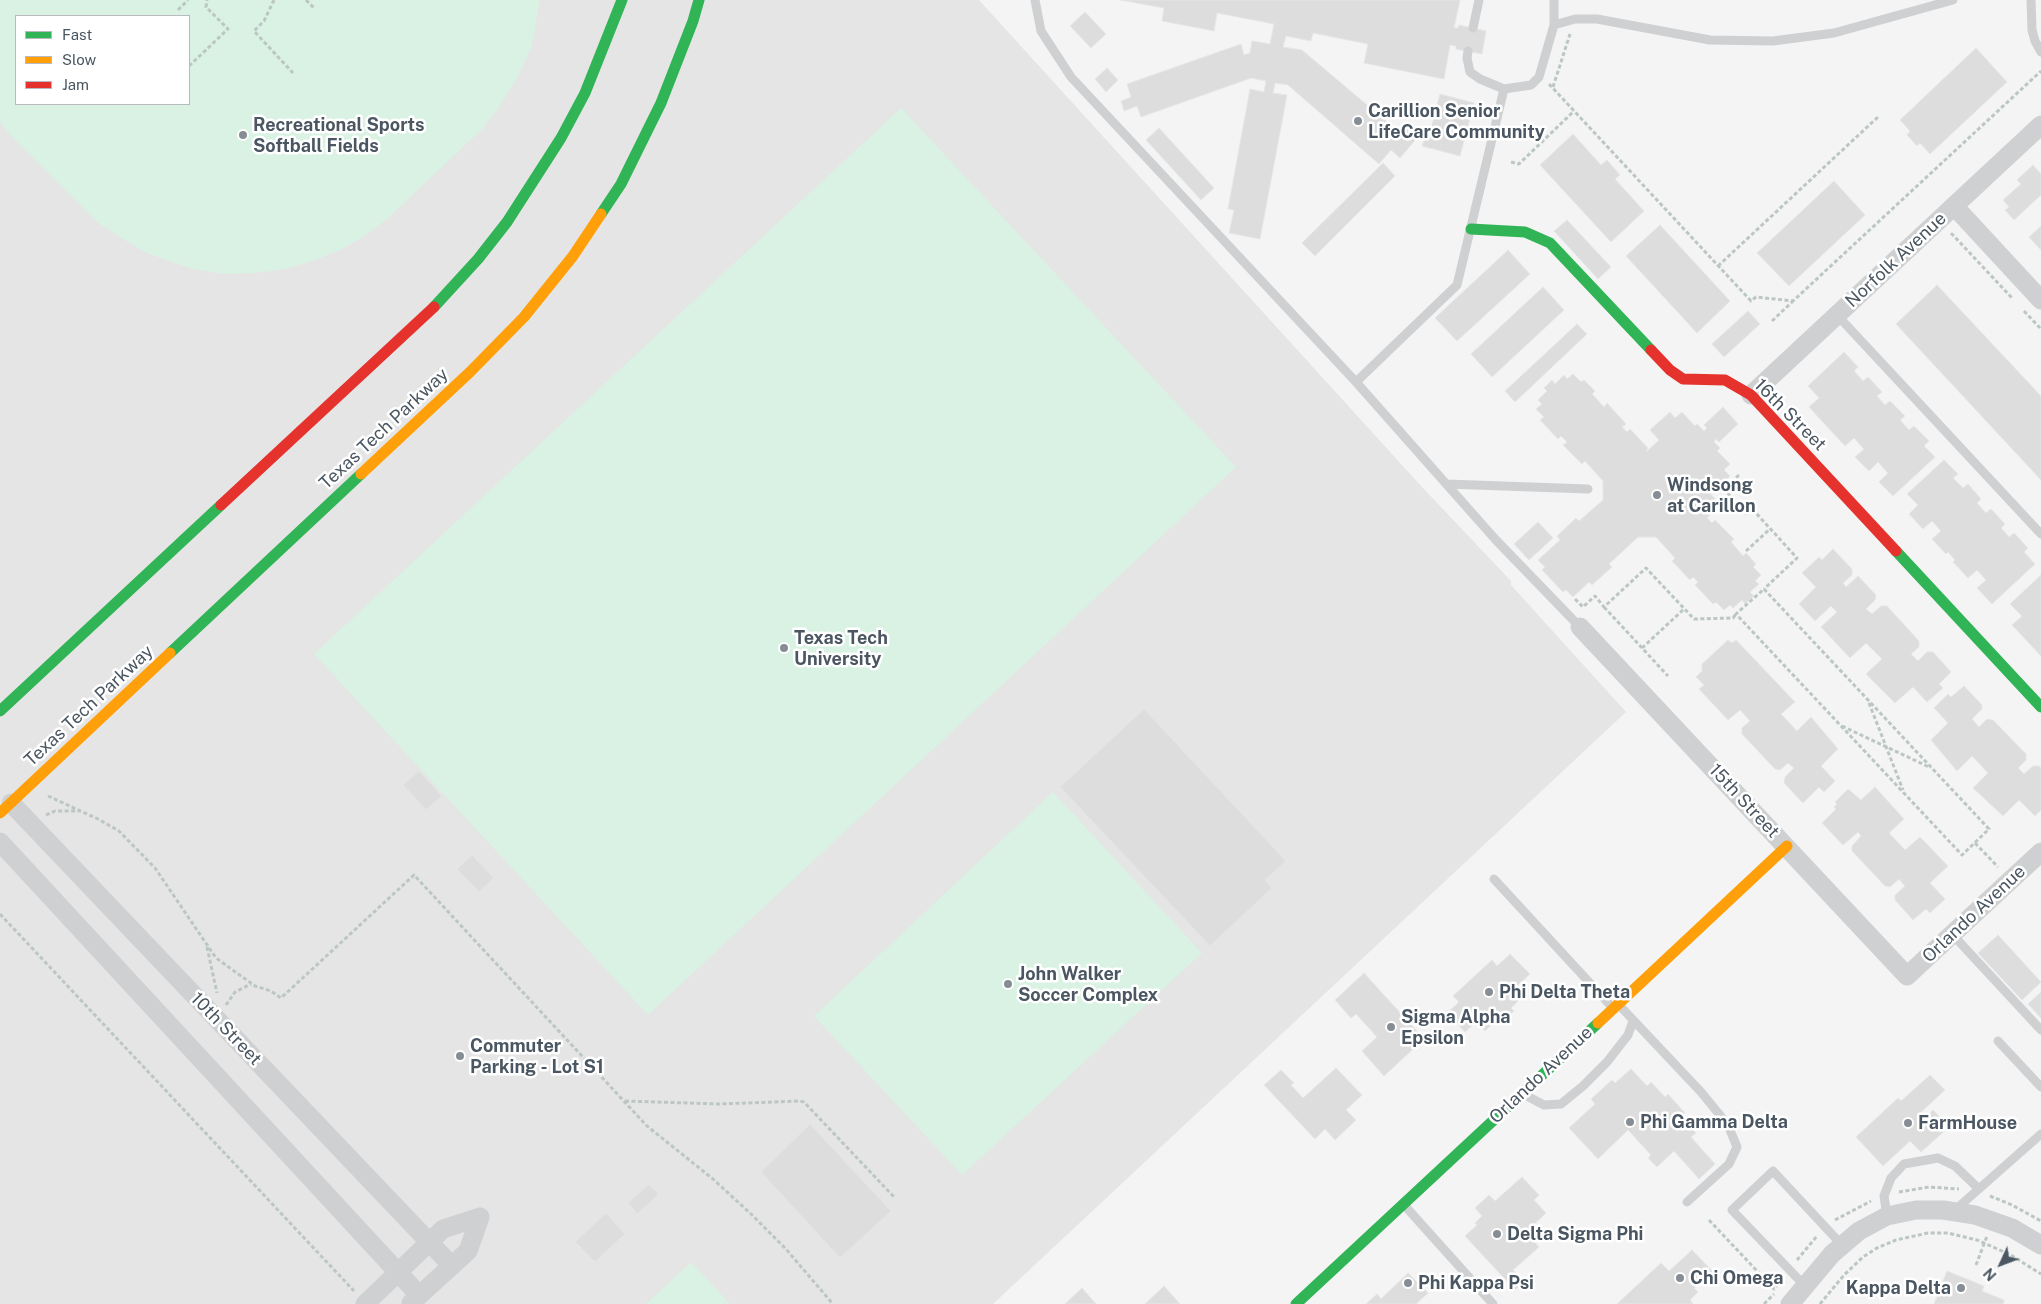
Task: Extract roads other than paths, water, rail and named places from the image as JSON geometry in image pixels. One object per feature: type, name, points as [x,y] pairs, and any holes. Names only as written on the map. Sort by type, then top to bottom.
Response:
[{"type":"main road","points":[[0,711],[455,285],[507,222],[561,138],[585,93],[622,0]]},
{"type":"main road","name":"Texas Tech Parkway","points":[[6,804],[463,379],[524,317],[573,256],[621,184],[661,103],[693,21],[699,0]]},
{"type":"main road","name":"16th Street","points":[[1471,229],[1525,232],[1550,243],[1670,370],[1683,379],[1725,380],[1751,395],[2041,707]]},
{"type":"main road","name":"Orlando Avenue","points":[[1296,1304],[1787,846]]},
{"type":"street","name":"Norfolk Avenue","points":[[1751,395],[2041,125]]},
{"type":"street","points":[[1954,206],[2041,300]]},
{"type":"street","name":"15th Street","points":[[1580,627],[1907,976]]},
{"type":"street","name":"10th Street","points":[[6,804],[452,1266]]},
{"type":"street","points":[[0,842],[397,1272],[414,1300],[468,1251],[480,1216],[443,1229],[397,1272],[362,1301]]},
{"type":"street","name":"Orlando Avenue","points":[[1907,976],[2041,852]]},
{"type":"street","points":[[1790,1304],[1832,1254],[1842,1245],[1859,1231],[1888,1216],[1916,1210],[1975,1215],[2012,1228],[2041,1246]]},
{"type":"lane","points":[[1035,0],[1041,31],[1071,77],[1356,382],[1495,539],[1580,627]]},
{"type":"lane","points":[[1473,28],[1479,0]]},
{"type":"lane","points":[[1468,51],[1466,58],[1470,72],[1480,79],[1504,89],[1531,85],[1539,77],[1554,24],[1554,0]]},
{"type":"lane","points":[[1554,24],[1574,19],[1597,19],[1710,40],[1774,41],[1834,33],[1953,0]]},
{"type":"lane","points":[[2031,0],[2032,30],[2041,52]]},
{"type":"lane","points":[[1356,382],[1457,285],[1504,89]]},
{"type":"lane","points":[[1837,315],[2041,534]]},
{"type":"lane","points":[[1446,484],[1588,489]]},
{"type":"lane","points":[[1494,879],[1615,1006],[1633,1021],[1701,1092],[1728,1125],[1737,1147],[1729,1164],[1687,1202]]},
{"type":"lane","points":[[1952,934],[2041,1030]]},
{"type":"lane","points":[[1522,1093],[1544,1105],[1561,1104],[1583,1086],[1607,1062],[1628,1035],[1633,1021]]},
{"type":"lane","points":[[1998,1041],[2041,1087]]},
{"type":"lane","points":[[1953,1212],[2041,1134]]},
{"type":"lane","points":[[1888,1216],[1884,1196],[1891,1178],[1904,1164],[1938,1158],[1955,1166],[1979,1189]]},
{"type":"lane","points":[[1805,1286],[1732,1210],[1773,1171],[1842,1245]]},
{"type":"lane","points":[[1403,1204],[1493,1304]]},
{"type":"place","name":"Carillion Senior LifeCare Community","points":[[1358,121]]},
{"type":"place","name":"Recreational Sports Softball Fields","points":[[243,135]]},
{"type":"place","name":"Windsong at Carillon","points":[[1657,495]]},
{"type":"place","name":"Texas Tech University","points":[[784,648]]},
{"type":"place","name":"John Walker Soccer Complex","points":[[1008,984]]},
{"type":"place","name":"Phi Delta Theta","points":[[1489,992]]},
{"type":"place","name":"Sigma Alpha Epsilon","points":[[1391,1027]]},
{"type":"place","name":"Commuter Parking - Lot S1","points":[[460,1056]]},
{"type":"place","name":"Phi Gamma Delta","points":[[1630,1122]]},
{"type":"place","name":"FarmHouse","points":[[1908,1123]]},
{"type":"place","name":"Delta Sigma Phi","points":[[1497,1234]]},
{"type":"place","name":"Chi Omega","points":[[1680,1278]]},
{"type":"place","name":"Phi Kappa Psi","points":[[1408,1283]]},
{"type":"place","name":"Kappa Delta","points":[[1961,1288]]}]
